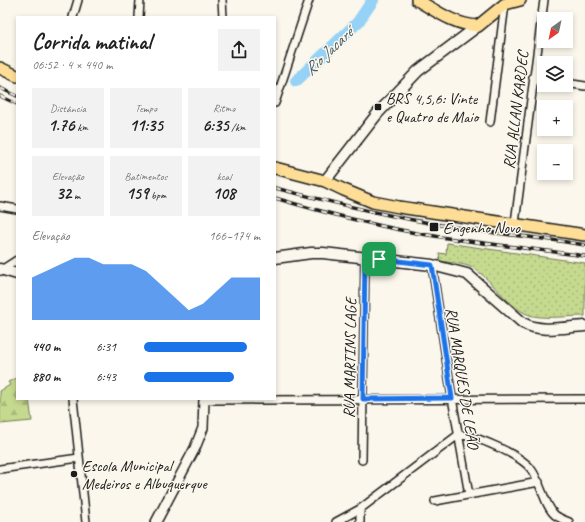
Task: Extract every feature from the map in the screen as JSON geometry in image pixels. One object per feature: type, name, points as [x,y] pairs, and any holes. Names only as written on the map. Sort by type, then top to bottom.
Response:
[{"type":"main road","points":[[417,0],[456,22],[470,26],[478,26]]},
{"type":"main road","points":[[325,181],[378,113],[418,71],[478,26],[506,2],[520,0]]},
{"type":"main road","points":[[0,68],[16,76]]},
{"type":"main road","points":[[276,168],[325,181],[373,202],[585,235]]},
{"type":"main road","points":[[276,258],[312,253],[365,257],[432,265],[467,274],[523,323],[530,327],[544,329],[585,326]]},
{"type":"main road","points":[[1,270],[16,274]]},
{"type":"street","points":[[73,16],[78,0]]},
{"type":"street","points":[[139,16],[140,0]]},
{"type":"street","points":[[222,0],[223,16]]},
{"type":"street","points":[[276,100],[309,0]]},
{"type":"street","name":"RUA ALLAN KARDEC","points":[[515,223],[544,0]]},
{"type":"street","points":[[490,122],[506,2]]},
{"type":"street","points":[[533,77],[537,78]]},
{"type":"street","points":[[573,84],[585,86]]},
{"type":"street","points":[[0,206],[16,209]]},
{"type":"street","name":"RUA MARTINS LAGE","points":[[362,460],[365,257]]},
{"type":"street","points":[[1,270],[16,261]]},
{"type":"street","name":"RUA MARQUES DE LEÃO","points":[[432,265],[452,398],[469,495]]},
{"type":"street","points":[[276,400],[585,398]]},
{"type":"street","points":[[73,400],[86,522]]},
{"type":"street","points":[[156,522],[195,448],[203,428],[204,400]]},
{"type":"street","points":[[336,522],[360,509],[458,435],[478,439],[514,456],[529,465],[539,482],[549,507],[564,521]]},
{"type":"street","points":[[0,469],[79,458]]},
{"type":"street","points":[[435,501],[539,482]]},
{"type":"street","points":[[360,509],[360,522]]},
{"type":"green space","points":[[447,243],[585,263],[585,316],[545,317],[533,316],[525,313],[509,302],[487,279],[473,268],[461,264],[440,261],[439,253],[446,254]]},
{"type":"green space","points":[[16,378],[16,400],[29,400],[32,421],[0,424],[0,391],[10,385],[8,382]]},
{"type":"waterway","name":"Rio Jacaré","points":[[296,81],[358,22],[373,0]]},
{"type":"railway","points":[[0,88],[16,96]]},
{"type":"railway","points":[[0,96],[16,104]]},
{"type":"railway","points":[[276,188],[361,209],[425,222],[464,229],[585,245]]},
{"type":"railway","points":[[276,198],[380,226],[416,233],[458,240],[585,256]]},
{"type":"place","name":"BRS 4,5,6: Vinte e Quatro de Maio","points":[[378,107]]},
{"type":"place","name":"Engenho Novo","points":[[434,227]]},
{"type":"place","name":"Escola Municipal Medeiros e Albuquerque","points":[[74,474]]},
{"type":"route","points":[[365,257],[379,259],[432,265],[452,398],[363,399],[365,257]]}]
